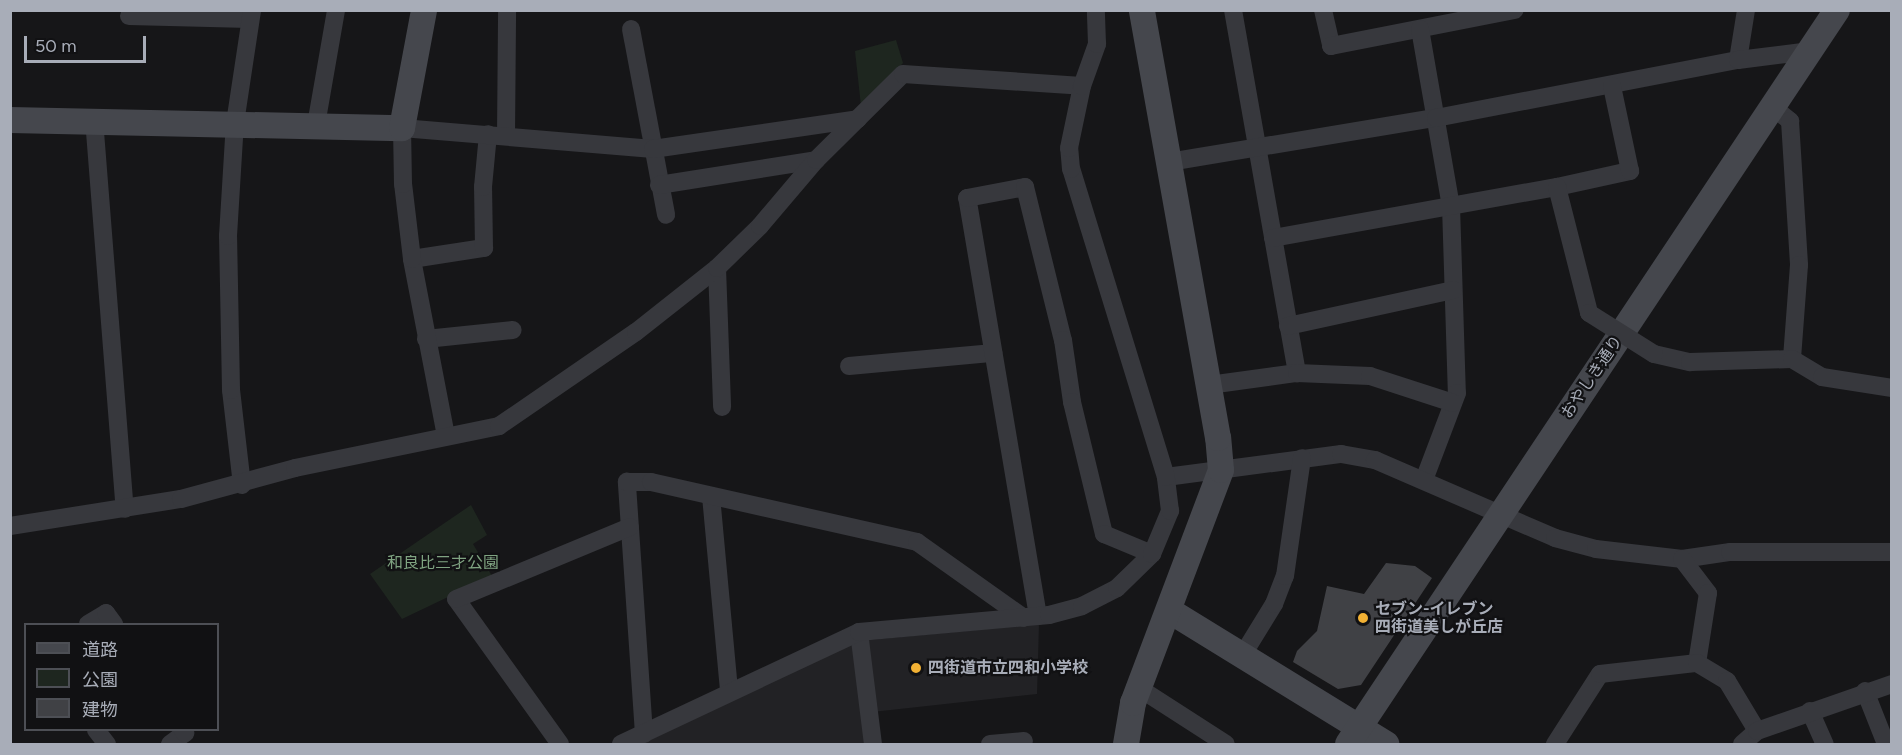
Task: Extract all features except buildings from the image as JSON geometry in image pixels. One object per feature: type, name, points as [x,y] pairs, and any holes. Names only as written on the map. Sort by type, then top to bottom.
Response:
[{"type":"street","points":[[316,125],[336,10]]},
{"type":"street","points":[[424,10],[402,128],[403,184],[412,259],[446,436]]},
{"type":"street","points":[[412,259],[484,248],[483,187],[497,134],[507,10]]},
{"type":"street","points":[[621,744],[729,691],[859,632],[1031,617],[1082,606],[1117,588],[1152,554],[1170,511],[1166,477],[1071,169],[1069,148],[1082,86],[1097,44],[1096,10]]},
{"type":"street","points":[[1126,744],[1125,732],[1139,688],[1170,611],[1221,470],[1209,385],[1142,10]]},
{"type":"street","points":[[1233,10],[1297,373]]},
{"type":"street","points":[[1323,10],[1331,46],[1515,10]]},
{"type":"street","points":[[1738,60],[1746,10]]},
{"type":"street","name":"おやしき通り","points":[[1353,736],[1500,513],[1774,108],[1837,10]]},
{"type":"street","points":[[129,16],[251,15],[235,123],[229,309],[231,390],[243,485]]},
{"type":"street","points":[[631,29],[666,215]]},
{"type":"street","points":[[1419,29],[1451,206],[1457,393],[1424,480]]},
{"type":"street","points":[[1169,162],[1436,118],[1738,60],[1810,51]]},
{"type":"street","points":[[10,526],[125,509],[243,485],[295,468],[499,426],[636,332],[717,268],[816,160],[903,74],[1082,86]]},
{"type":"street","points":[[1273,238],[1557,187],[1630,171],[1612,86]]},
{"type":"street","points":[[1774,108],[1790,121],[1799,265],[1792,359]]},
{"type":"street","points":[[10,120],[94,119],[402,128],[497,134],[653,149],[858,119]]},
{"type":"street","points":[[94,119],[125,509]]},
{"type":"street","points":[[659,185],[816,160]]},
{"type":"street","points":[[1031,617],[993,353],[967,198],[1025,187],[1063,340],[1072,402],[1104,534],[1152,554]]},
{"type":"street","points":[[1557,187],[1589,313],[1654,354],[1690,362],[1792,359],[1822,377],[1892,388]]},
{"type":"street","points":[[717,268],[722,407]]},
{"type":"street","points":[[1288,326],[1454,290]]},
{"type":"street","points":[[426,339],[513,330]]},
{"type":"street","points":[[849,366],[993,353]]},
{"type":"street","points":[[1209,385],[1297,373],[1370,376],[1453,402]]},
{"type":"street","points":[[1166,477],[1341,454],[1375,460],[1555,538],[1596,549],[1682,559],[1741,551],[1892,552]]},
{"type":"street","points":[[1242,656],[1274,604],[1285,576],[1302,458]]},
{"type":"street","points":[[644,734],[627,482],[651,482],[917,542],[1031,617]]},
{"type":"street","points":[[711,496],[729,691]]},
{"type":"street","points":[[560,744],[456,599],[630,527]]},
{"type":"street","points":[[1682,559],[1708,593],[1697,663]]},
{"type":"street","points":[[1170,611],[1242,656],[1353,736],[1386,744]]},
{"type":"street","points":[[90,623],[106,613],[113,623]]},
{"type":"street","points":[[859,632],[873,744]]},
{"type":"street","points":[[1555,744],[1600,674],[1697,663],[1727,681],[1757,731]]},
{"type":"street","points":[[1742,744],[1757,731],[1865,691],[1892,684]]},
{"type":"street","points":[[1139,688],[1226,744]]},
{"type":"street","points":[[1865,691],[1886,744]]},
{"type":"street","points":[[1810,711],[1825,744]]},
{"type":"street","points":[[97,731],[107,744]]},
{"type":"street","points":[[170,744],[185,733],[184,731]]},
{"type":"street","points":[[990,744],[1024,741]]},
{"type":"shaded area","name":"四街道市立四和小学校","points":[[1039,624],[1037,694],[863,713],[865,744],[634,744],[849,642]]},
{"type":"green space","points":[[896,40],[903,63],[861,106],[855,51]]},
{"type":"green space","name":"和良比三才公園","points":[[471,505],[487,535],[473,544],[492,576],[402,619],[370,574]]},
{"type":"place","name":"セブン-イレブン 四街道美しが丘店","points":[[1363,618]]},
{"type":"place","name":"四街道市立四和小学校","points":[[916,668]]}]
